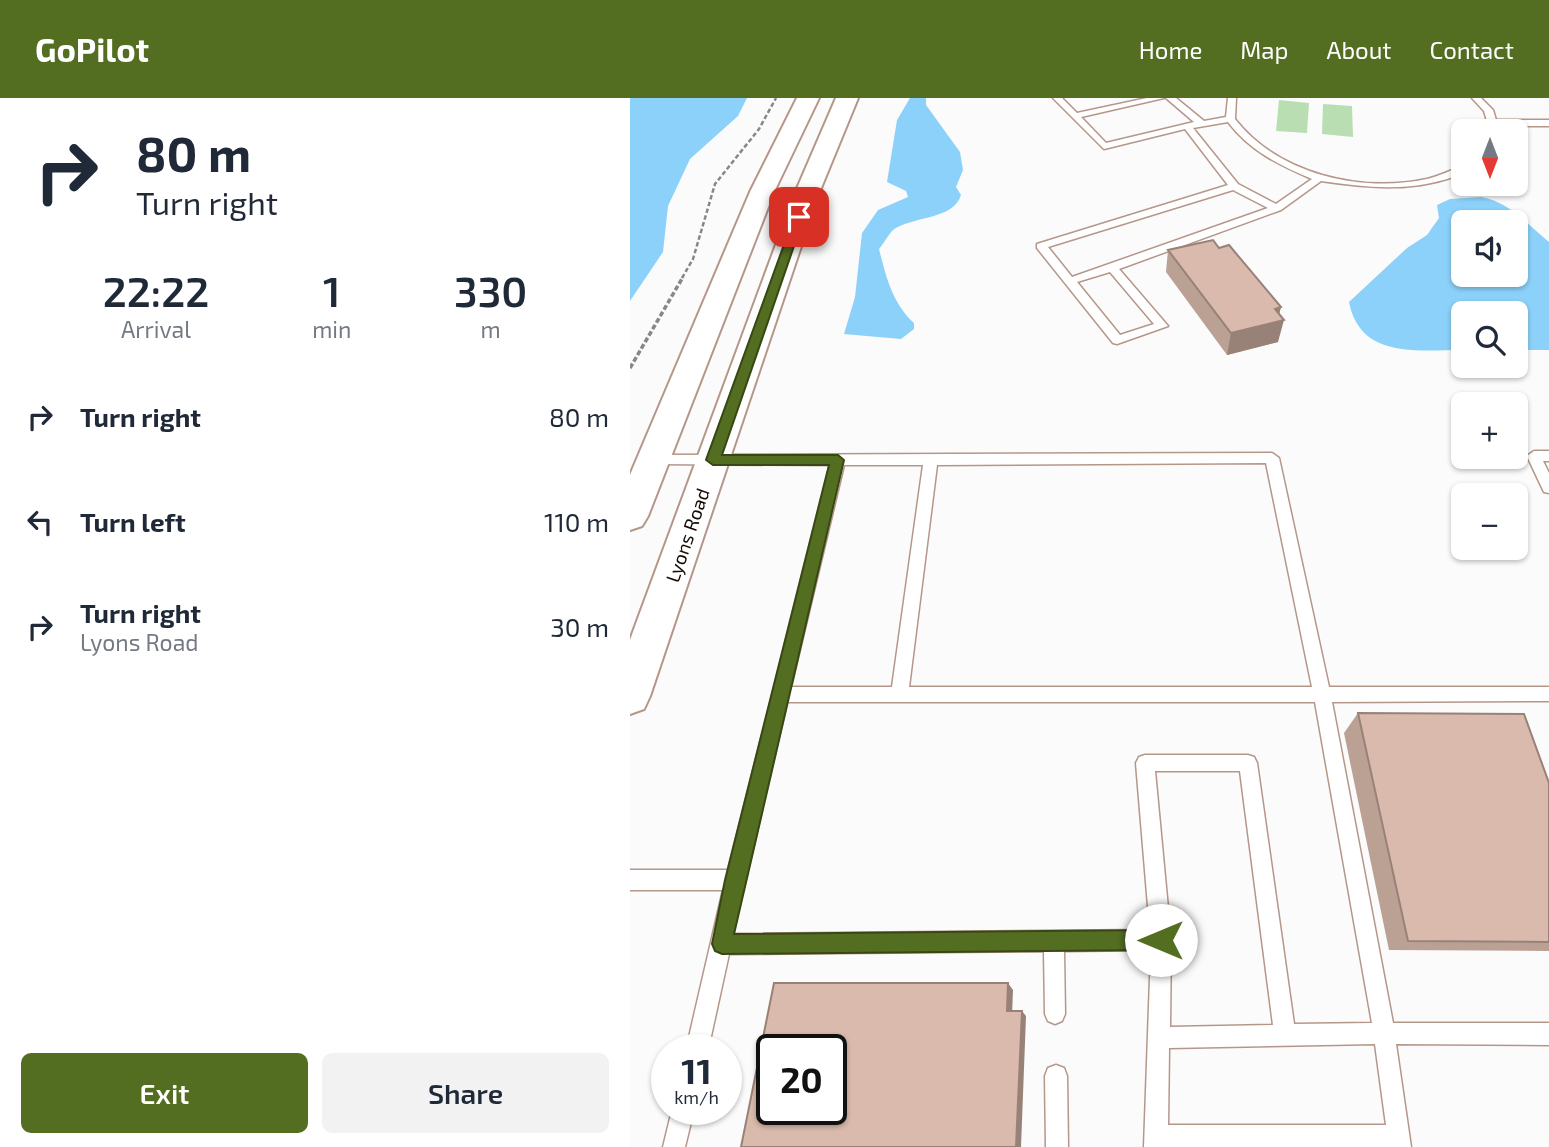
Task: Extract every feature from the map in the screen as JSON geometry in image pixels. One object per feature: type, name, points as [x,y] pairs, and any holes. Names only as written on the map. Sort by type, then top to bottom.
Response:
[{"type":"main road","points":[[630,516],[762,192],[808,98]]},
{"type":"main road","name":"Lyons Road","points":[[630,696],[812,181],[834,123],[847,98]]},
{"type":"lane","points":[[1057,98],[1104,145],[1200,122],[1230,119]]},
{"type":"lane","points":[[1075,116],[1160,98]]},
{"type":"lane","points":[[1170,98],[1200,122]]},
{"type":"lane","points":[[1232,98],[1230,119],[1242,136],[1269,157],[1319,178],[1360,184],[1418,183],[1451,175]]},
{"type":"lane","points":[[1476,98],[1490,119]]},
{"type":"lane","points":[[1528,125],[1549,123],[1546,112]]},
{"type":"lane","points":[[1187,126],[1234,186],[1277,208]]},
{"type":"lane","points":[[1070,281],[1277,208],[1319,178]]},
{"type":"lane","points":[[1112,268],[1162,326],[1117,340],[1041,246],[1234,186]]},
{"type":"lane","points":[[1549,456],[1534,456],[1549,488]]},
{"type":"lane","points":[[653,459],[1272,458],[1322,694],[1384,1032],[1399,1142],[1156,1142],[1161,940],[1145,763],[1248,763],[1285,1035]]},
{"type":"lane","points":[[900,692],[931,459]]},
{"type":"lane","points":[[701,1034],[735,880],[838,460]]},
{"type":"lane","points":[[780,695],[900,692],[1549,694]]},
{"type":"lane","points":[[630,880],[735,880]]},
{"type":"lane","points":[[722,944],[1161,940]]},
{"type":"lane","points":[[1054,941],[1055,1014]]},
{"type":"lane","points":[[1158,1038],[1384,1032],[1549,1034]]},
{"type":"lane","points":[[1056,1076],[1057,1147]]},
{"type":"lane","points":[[674,1147],[679,1125]]},
{"type":"path","points":[[630,368],[693,259],[715,184],[759,129],[776,98]]},
{"type":"green space","points":[[1279,100],[1309,103],[1307,133],[1276,131]]},
{"type":"green space","points":[[1323,104],[1352,106],[1353,137],[1322,134]]},
{"type":"water","points":[[630,98],[747,98],[738,116],[690,159],[668,206],[663,252],[630,301]]},
{"type":"water","points":[[910,98],[926,98],[926,105],[960,152],[963,170],[956,187],[961,195],[950,209],[893,230],[879,249],[891,289],[900,307],[914,323],[914,329],[901,339],[844,334],[855,297],[862,233],[878,210],[908,197],[906,191],[887,182],[897,120]]},
{"type":"water","points":[[1481,197],[1510,210],[1451,210],[1451,287],[1528,287],[1528,224],[1549,242],[1549,350],[1528,350],[1528,301],[1451,301],[1451,350],[1393,347],[1365,334],[1355,320],[1349,302],[1407,248],[1427,235],[1439,218],[1437,205],[1450,199]]},
{"type":"building","points":[[1213,240],[1219,248],[1229,245],[1281,307],[1275,309],[1284,320],[1231,333],[1168,250]]},
{"type":"building","points":[[1358,713],[1524,714],[1549,783],[1549,942],[1408,941]]},
{"type":"building","points":[[774,983],[1008,983],[1007,1011],[1022,1011],[1016,1147],[741,1147],[756,1072],[756,1125],[847,1125],[847,1034],[764,1034]]},
{"type":"route","points":[[799,217],[713,460],[838,460],[735,880],[722,944],[1161,940]]}]
